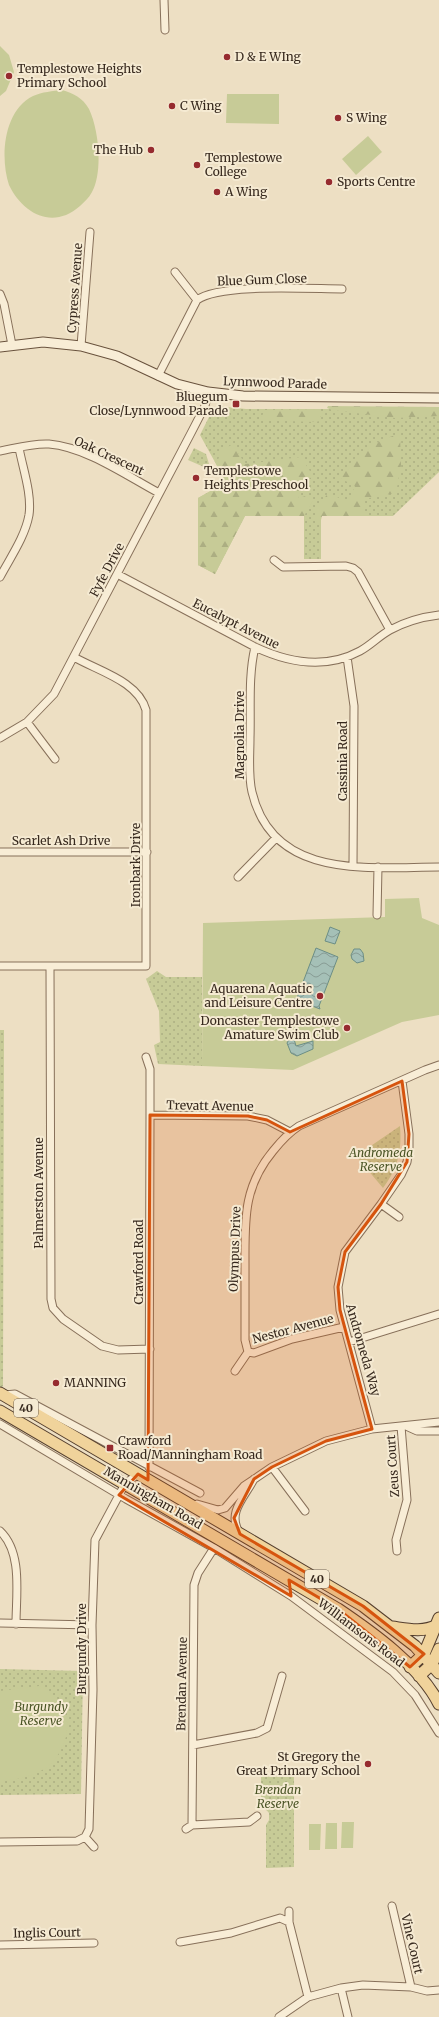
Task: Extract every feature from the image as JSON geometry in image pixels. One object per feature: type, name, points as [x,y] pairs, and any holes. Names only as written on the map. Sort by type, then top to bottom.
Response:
[{"type":"main road","name":"Lynnwood Parade","points":[[0,347],[43,342],[81,346],[117,356],[158,376],[184,386],[208,392],[243,396],[439,398]]},
{"type":"main road","name":"Manningham Road","points":[[2,1394],[364,1606],[424,1654],[436,1669]]},
{"type":"main road","name":"Manningham Road","points":[[0,1411],[289,1580],[355,1621],[410,1667],[428,1687],[439,1704]]},
{"type":"main road","points":[[208,1533],[217,1520]]},
{"type":"main road","points":[[391,1627],[421,1630],[430,1629],[438,1621]]},
{"type":"main road","name":"Williamsons Road","points":[[424,1654],[438,1621]]},
{"type":"main road","points":[[419,1676],[436,1669],[439,1650]]},
{"type":"main road","points":[[410,1667],[424,1654]]},
{"type":"street","points":[[164,0],[165,30]]},
{"type":"street","name":"Cypress Avenue","points":[[81,346],[90,232]]},
{"type":"street","points":[[158,376],[197,300],[175,272]]},
{"type":"street","name":"Blue Gum Close","points":[[197,300],[202,296],[221,291],[342,289]]},
{"type":"street","points":[[0,294],[4,304],[12,345]]},
{"type":"street","name":"Fyfe Drive","points":[[0,738],[27,722],[54,694],[205,406],[208,392]]},
{"type":"street","name":"Oak Crescent","points":[[0,451],[49,444],[75,450],[159,493]]},
{"type":"street","points":[[0,577],[20,539],[29,516],[28,495],[19,448]]},
{"type":"street","points":[[274,560],[283,566],[346,566],[353,568],[358,572],[390,630]]},
{"type":"street","name":"Eucalypt Avenue","points":[[117,574],[255,647],[277,657],[300,662],[328,662],[347,657],[360,651],[390,630],[422,617],[439,615]]},
{"type":"street","name":"Magnolia Drive","points":[[255,647],[251,667],[251,784],[260,812],[276,838],[307,858],[328,864],[378,867],[439,867]]},
{"type":"street","name":"Ironbark Drive","points":[[0,966],[146,966],[146,716],[144,705],[138,694],[126,684],[74,657]]},
{"type":"street","name":"Cassinia Road","points":[[347,657],[354,706],[353,866]]},
{"type":"street","points":[[27,722],[55,759]]},
{"type":"street","points":[[238,876],[276,838]]},
{"type":"street","name":"Scarlet Ash Drive","points":[[0,852],[147,852]]},
{"type":"street","points":[[377,914],[378,867]]},
{"type":"street","name":"Palmerston Avenue","points":[[50,967],[51,1299],[53,1308],[63,1319],[102,1346],[118,1350],[150,1349]]},
{"type":"street","name":"Crawford Road","points":[[146,1057],[150,1069],[149,1467]]},
{"type":"street","name":"Olympus Drive","points":[[248,1352],[245,1340],[245,1226],[247,1202],[255,1177],[262,1165],[290,1132],[310,1121],[439,1065]]},
{"type":"street","name":"Andromeda Way","points":[[372,1429],[337,1298],[342,1261],[350,1244],[401,1175],[406,1162],[409,1149],[408,1126],[402,1081]]},
{"type":"street","name":"Trevatt Avenue","points":[[150,1115],[248,1116],[271,1122],[290,1132]]},
{"type":"street","points":[[381,1204],[399,1217]]},
{"type":"street","points":[[349,1342],[439,1314]]},
{"type":"street","name":"Nestor Avenue","points":[[248,1352],[260,1351],[292,1339],[344,1327]]},
{"type":"street","points":[[236,1372],[248,1352]]},
{"type":"street","name":"Manningham Road","points":[[2,1394],[15,1394],[200,1493]]},
{"type":"street","points":[[178,1497],[218,1510],[225,1508],[236,1493],[272,1467],[326,1441],[372,1429],[439,1422]]},
{"type":"street","name":"Manningham Road","points":[[0,1424],[119,1495],[214,1548],[291,1596]]},
{"type":"street","points":[[403,1426],[417,1431],[439,1431]]},
{"type":"street","name":"Zeus Court","points":[[397,1551],[396,1540],[407,1500],[403,1426]]},
{"type":"street","points":[[272,1467],[305,1511]]},
{"type":"street","name":"Manningham Road","points":[[161,1473],[163,1489]]},
{"type":"street","name":"Burgundy Drive","points":[[85,1837],[89,1829],[93,1690],[92,1625],[95,1540],[125,1484],[138,1474]]},
{"type":"street","points":[[240,1534],[235,1525],[234,1518],[242,1498],[254,1479]]},
{"type":"street","points":[[0,1531],[8,1538],[14,1553],[16,1568],[16,1624]]},
{"type":"street","name":"Brendan Avenue","points":[[214,1548],[198,1573],[194,1586],[193,1745],[189,1827],[249,1822],[257,1816]]},
{"type":"street","points":[[289,1580],[291,1596],[308,1592]]},
{"type":"street","name":"Williamsons Road","points":[[291,1596],[393,1672],[415,1695],[439,1733]]},
{"type":"street","points":[[0,1624],[92,1625]]},
{"type":"street","points":[[193,1745],[257,1733],[267,1728],[282,1676]]},
{"type":"street","points":[[0,1842],[77,1841],[85,1837],[94,1847]]},
{"type":"street","name":"Vine Court","points":[[392,1906],[410,1987]]},
{"type":"street","points":[[289,1911],[289,1922],[308,1997]]},
{"type":"street","points":[[180,1942],[232,1933],[280,1918],[289,1922]]},
{"type":"street","name":"Inglis Court","points":[[0,1945],[94,1943]]},
{"type":"street","points":[[279,2017],[308,1997],[341,1988],[363,1985],[410,1987],[427,1991],[439,1990]]},
{"type":"street","points":[[341,1988],[348,2017]]},
{"type":"highlighted area","points":[[402,1081],[409,1134],[407,1162],[381,1204],[345,1252],[338,1287],[340,1310],[372,1429],[326,1441],[272,1467],[254,1479],[234,1518],[240,1534],[363,1606],[424,1654],[410,1667],[338,1609],[289,1580],[291,1596],[119,1495],[138,1474],[148,1480],[150,1115],[248,1116],[267,1120],[290,1132]]},
{"type":"green space","points":[[0,46],[9,55],[14,72],[6,91],[0,96]]},
{"type":"green space","points":[[62,90],[77,96],[89,109],[97,139],[99,162],[98,174],[92,192],[80,206],[70,213],[59,217],[49,218],[30,211],[22,204],[9,185],[5,162],[6,136],[15,112],[23,103],[36,95]]},
{"type":"green space","points":[[227,94],[279,94],[279,124],[226,123]]},
{"type":"green space","points":[[368,136],[382,152],[356,175],[342,159]]},
{"type":"green space","points":[[218,406],[246,409],[439,409],[439,472],[393,516],[321,516],[321,559],[304,559],[304,516],[245,516],[215,574],[198,565],[198,498],[226,482],[200,435],[213,409]]},
{"type":"green space","points":[[328,406],[439,407],[439,416],[395,418],[332,410],[327,408]]},
{"type":"green space","points":[[317,409],[321,412],[321,417],[320,421],[315,422],[260,420],[265,410]]},
{"type":"green space","points":[[400,434],[401,465],[396,493],[364,499],[364,516],[322,516],[321,520],[315,520],[317,509],[328,493],[348,502],[355,486],[338,477],[351,463],[373,445],[382,440]]},
{"type":"green space","points":[[233,444],[245,464],[301,457],[313,476],[295,489],[299,498],[309,495],[313,500],[304,516],[245,516],[215,574],[198,565],[198,498],[226,483],[215,462],[218,460],[221,451]]},
{"type":"green space","points":[[194,448],[206,454],[209,464],[204,467],[188,460]]},
{"type":"green space","name":"Aquarena Aquatic and Leisure Centre","points":[[419,898],[422,918],[439,925],[439,1015],[402,1022],[293,1070],[202,1066],[203,923],[385,917],[385,899]]},
{"type":"green space","points":[[157,971],[166,977],[202,977],[202,1066],[158,1064],[154,1045],[160,1042],[159,1011],[146,979]]},
{"type":"green space","points":[[0,1030],[4,1030],[3,1386],[0,1389]]},
{"type":"green space","name":"Andromeda Reserve","points":[[400,1126],[398,1159],[388,1181],[383,1188],[356,1156]]},
{"type":"green space","name":"Burgundy Reserve","points":[[0,1669],[83,1671],[81,1794],[0,1795]]},
{"type":"green space","points":[[39,1686],[44,1688],[56,1698],[66,1715],[67,1724],[64,1743],[54,1760],[42,1770],[18,1779],[0,1780],[0,1691]]},
{"type":"green space","name":"Brendan Reserve","points":[[294,1776],[294,1867],[266,1868],[266,1825],[269,1820],[269,1813],[261,1804],[261,1777]]},
{"type":"green space","points":[[342,1822],[354,1822],[353,1848],[341,1848]]},
{"type":"green space","points":[[326,1823],[337,1823],[337,1849],[325,1849]]},
{"type":"green space","points":[[309,1824],[321,1824],[320,1850],[309,1850]]},
{"type":"water","points":[[330,927],[340,931],[335,944],[325,941]]},
{"type":"water","points":[[316,948],[338,957],[319,1006],[320,1009],[294,999],[297,998]]},
{"type":"water","points":[[354,949],[360,949],[363,953],[364,961],[357,963],[352,959],[351,955]]},
{"type":"water","points":[[290,1038],[294,1039],[296,1046],[313,1041],[313,1049],[297,1056],[291,1053],[287,1043]]},
{"type":"place","name":"D & E WIng","points":[[227,57]]},
{"type":"place","name":"Templestowe Heights Primary School","points":[[9,76]]},
{"type":"place","name":"C Wing","points":[[172,106]]},
{"type":"place","name":"S Wing","points":[[338,118]]},
{"type":"place","name":"The Hub","points":[[151,150]]},
{"type":"place","name":"Templestowe College","points":[[197,165]]},
{"type":"place","name":"Sports Centre","points":[[329,182]]},
{"type":"place","name":"A Wing","points":[[217,192]]},
{"type":"place","name":"Bluegum Close/Lynnwood Parade","points":[[236,404]]},
{"type":"place","name":"Templestowe Heights Preschool","points":[[196,478]]},
{"type":"place","name":"Aquarena Aquatic and Leisure Centre","points":[[320,996]]},
{"type":"place","name":"Doncaster Templestowe Amature Swim Club","points":[[347,1028]]},
{"type":"place","name":"MANNING","points":[[56,1383]]},
{"type":"place","name":"Crawford Road/Manningham Road","points":[[110,1448]]},
{"type":"place","name":"St Gregory the Great Primary School","points":[[368,1764]]}]
